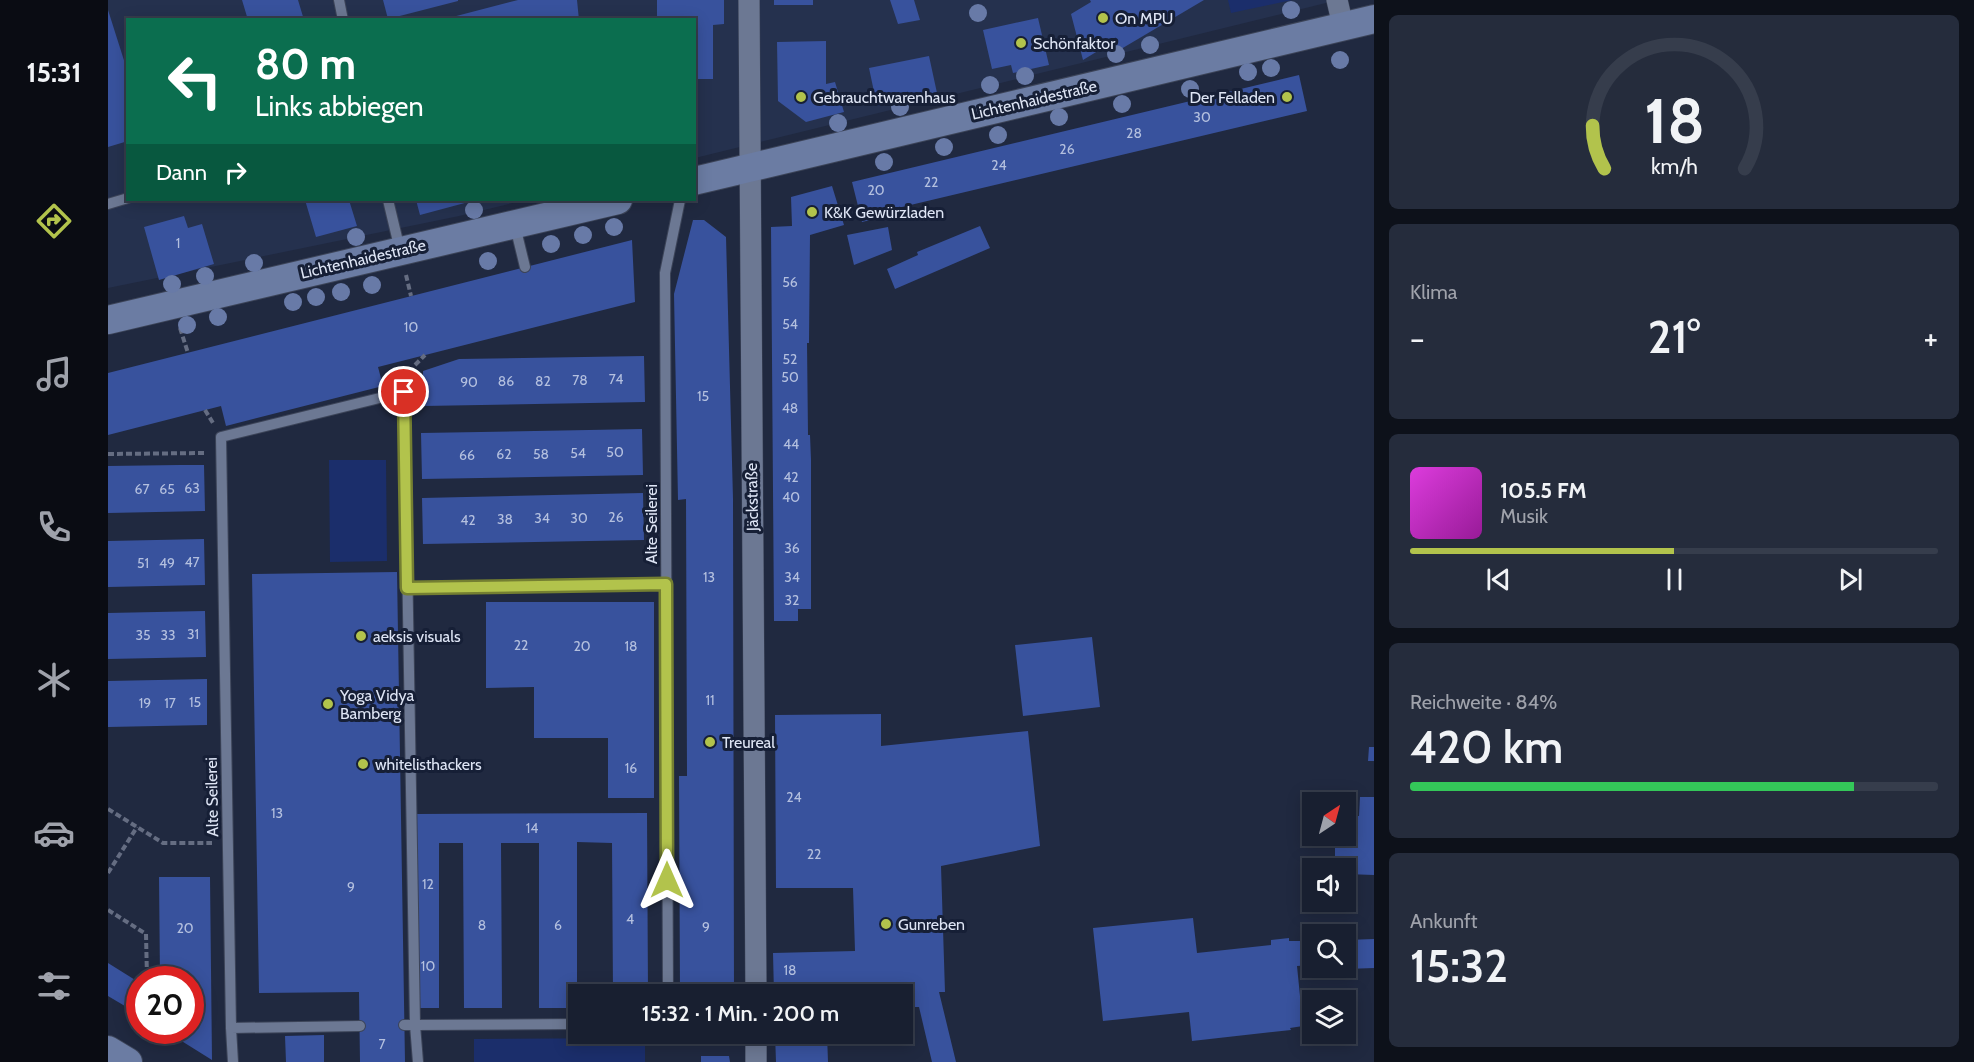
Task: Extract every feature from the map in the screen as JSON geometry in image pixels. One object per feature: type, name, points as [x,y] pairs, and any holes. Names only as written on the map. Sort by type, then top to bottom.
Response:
[{"type":"street","name":"Jäckstraße","points":[[749,0],[756,984]]},
{"type":"street","name":"Lichtenhaidestraße","points":[[696,181],[1340,13],[1374,19]]},
{"type":"street","name":"Lichtenhaidestraße","points":[[108,320],[515,224],[555,207],[609,201]]},
{"type":"street","points":[[756,1044],[756,1062]]},
{"type":"street","points":[[108,1050],[128,1062]]},
{"type":"lane","points":[[339,0],[343,18]]},
{"type":"lane","points":[[108,204],[126,199]]},
{"type":"lane","points":[[388,201],[400,251]]},
{"type":"lane","name":"Alte Seilerei","points":[[668,984],[665,273],[681,201]]},
{"type":"lane","points":[[515,224],[525,267]]},
{"type":"lane","points":[[404,377],[410,1025],[418,1062]]},
{"type":"lane","name":"Alte Seilerei","points":[[233,1062],[221,437],[404,392]]},
{"type":"lane","points":[[407,588],[666,584]]},
{"type":"lane","points":[[410,1025],[568,1024]]},
{"type":"lane","points":[[231,1028],[360,1026]]},
{"type":"path","points":[[108,453],[221,453]]},
{"type":"path","points":[[108,809],[163,843],[228,843]]},
{"type":"path","points":[[108,873],[137,827]]},
{"type":"path","points":[[108,910],[146,934],[147,966]]},
{"type":"shaded area","points":[[108,0],[1338,0],[696,158],[696,18],[126,18],[126,201],[521,201],[459,216],[108,288]]},
{"type":"shaded area","points":[[1228,0],[1292,0],[1231,13]]},
{"type":"shaded area","points":[[329,460],[386,460],[387,561],[330,562]]},
{"type":"shaded area","points":[[568,1038],[568,1044],[645,1044],[645,1062],[474,1062],[474,1039]]},
{"type":"building","points":[[242,0],[298,0],[303,18],[247,18]]},
{"type":"building","points":[[383,0],[458,0],[392,18],[388,18]]},
{"type":"building","points":[[518,0],[577,0],[579,18],[449,18]]},
{"type":"building","points":[[657,0],[724,0],[724,24],[713,25],[713,79],[696,79],[696,18],[657,18]]},
{"type":"building","points":[[774,0],[813,0],[813,5],[774,5]]},
{"type":"building","points":[[890,0],[914,0],[920,20],[898,24]]},
{"type":"building","points":[[1090,0],[1204,0],[1116,52],[1111,43],[1083,60],[1071,14],[1091,2]]},
{"type":"building","points":[[108,10],[126,67],[126,142],[108,147]]},
{"type":"building","points":[[1038,18],[1049,65],[1013,73],[1011,65],[992,69],[983,30]]},
{"type":"building","points":[[826,41],[826,84],[835,82],[844,112],[806,122],[778,101],[777,42]]},
{"type":"building","points":[[929,56],[937,93],[877,106],[869,68]]},
{"type":"building","points":[[1299,75],[1307,111],[902,207],[903,212],[862,222],[852,182]]},
{"type":"building","points":[[832,186],[844,225],[810,235],[809,343],[807,343],[808,435],[810,435],[811,460],[811,609],[798,609],[798,621],[774,621],[771,227],[792,226],[791,197]]},
{"type":"building","points":[[305,201],[349,201],[357,226],[316,237]]},
{"type":"building","points":[[416,201],[472,201],[420,215]]},
{"type":"building","points":[[184,216],[188,228],[202,224],[214,264],[159,280],[144,227]]},
{"type":"building","points":[[693,220],[704,220],[726,237],[733,499],[734,984],[680,984],[679,776],[687,776],[686,499],[678,500],[674,294]]},
{"type":"building","points":[[980,226],[990,248],[895,289],[887,269],[918,255],[917,252]]},
{"type":"building","points":[[888,227],[892,250],[854,265],[847,235]]},
{"type":"building","points":[[632,240],[635,302],[378,367],[383,386],[226,426],[221,406],[108,435],[108,373]]},
{"type":"building","points":[[644,356],[645,402],[423,406],[423,371],[459,359]]},
{"type":"building","points":[[642,429],[643,475],[422,479],[421,433]]},
{"type":"building","points":[[204,465],[205,511],[108,513],[108,466]]},
{"type":"building","points":[[643,493],[644,540],[423,544],[422,498]]},
{"type":"building","points":[[204,539],[205,585],[108,587],[108,541]]},
{"type":"building","points":[[397,572],[405,1062],[360,1062],[359,992],[259,993],[252,574]]},
{"type":"building","points":[[486,602],[654,602],[654,798],[608,798],[608,738],[534,738],[534,687],[486,688]]},
{"type":"building","points":[[205,611],[206,657],[108,659],[108,613]]},
{"type":"building","points":[[1092,637],[1100,707],[1023,716],[1015,645]]},
{"type":"building","points":[[207,679],[207,725],[108,727],[108,681]]},
{"type":"building","points":[[881,714],[881,746],[1028,731],[1040,846],[941,866],[945,992],[939,992],[956,1062],[932,1062],[919,1007],[913,1007],[913,984],[774,984],[773,953],[855,951],[853,888],[776,888],[775,715]]},
{"type":"building","points":[[1369,747],[1374,747],[1374,761],[1368,761]]},
{"type":"building","points":[[1360,797],[1374,797],[1374,875],[1356,874],[1356,858],[1335,858],[1335,846],[1356,846],[1356,816],[1359,816]]},
{"type":"building","points":[[647,813],[648,984],[613,984],[612,843],[577,842],[577,984],[568,984],[568,1008],[539,1008],[539,843],[501,843],[502,1008],[464,1008],[463,843],[439,843],[439,1008],[418,1008],[417,814]]},
{"type":"building","points":[[159,877],[210,877],[212,1060],[186,1044],[204,1044],[204,966],[160,966]]},
{"type":"building","points":[[1193,918],[1197,953],[1271,945],[1271,940],[1289,938],[1289,941],[1302,941],[1302,966],[1297,966],[1302,1026],[1290,1028],[1291,1030],[1192,1041],[1189,1012],[1103,1021],[1093,928]]},
{"type":"building","points":[[1374,939],[1374,968],[1356,969],[1356,940]]},
{"type":"building","points":[[108,963],[126,974],[126,1007],[108,996]]},
{"type":"building","points":[[324,1035],[324,1062],[286,1062],[285,1036]]},
{"type":"building","points":[[775,1044],[827,1044],[828,1062],[776,1062]]},
{"type":"building","points":[[701,1056],[729,1056],[730,1062],[701,1062]]},
{"type":"place","name":"On MPU","points":[[1103,18]]},
{"type":"place","name":"Schönfaktor","points":[[1021,43]]},
{"type":"place","name":"Gebrauchtwarenhaus","points":[[801,97]]},
{"type":"place","name":"Der Felladen","points":[[1287,97]]},
{"type":"place","name":"K&K Gewürzladen","points":[[812,212]]},
{"type":"place","name":"aeksis visuals","points":[[361,636]]},
{"type":"place","name":"Yoga Vidya Bamberg","points":[[328,704]]},
{"type":"place","name":"Treureal","points":[[710,742]]},
{"type":"place","name":"whitelisthackers","points":[[363,764]]},
{"type":"place","name":"Gunreben","points":[[886,924]]},
{"type":"route","points":[[404,392],[407,588],[666,584],[667,880]]}]
